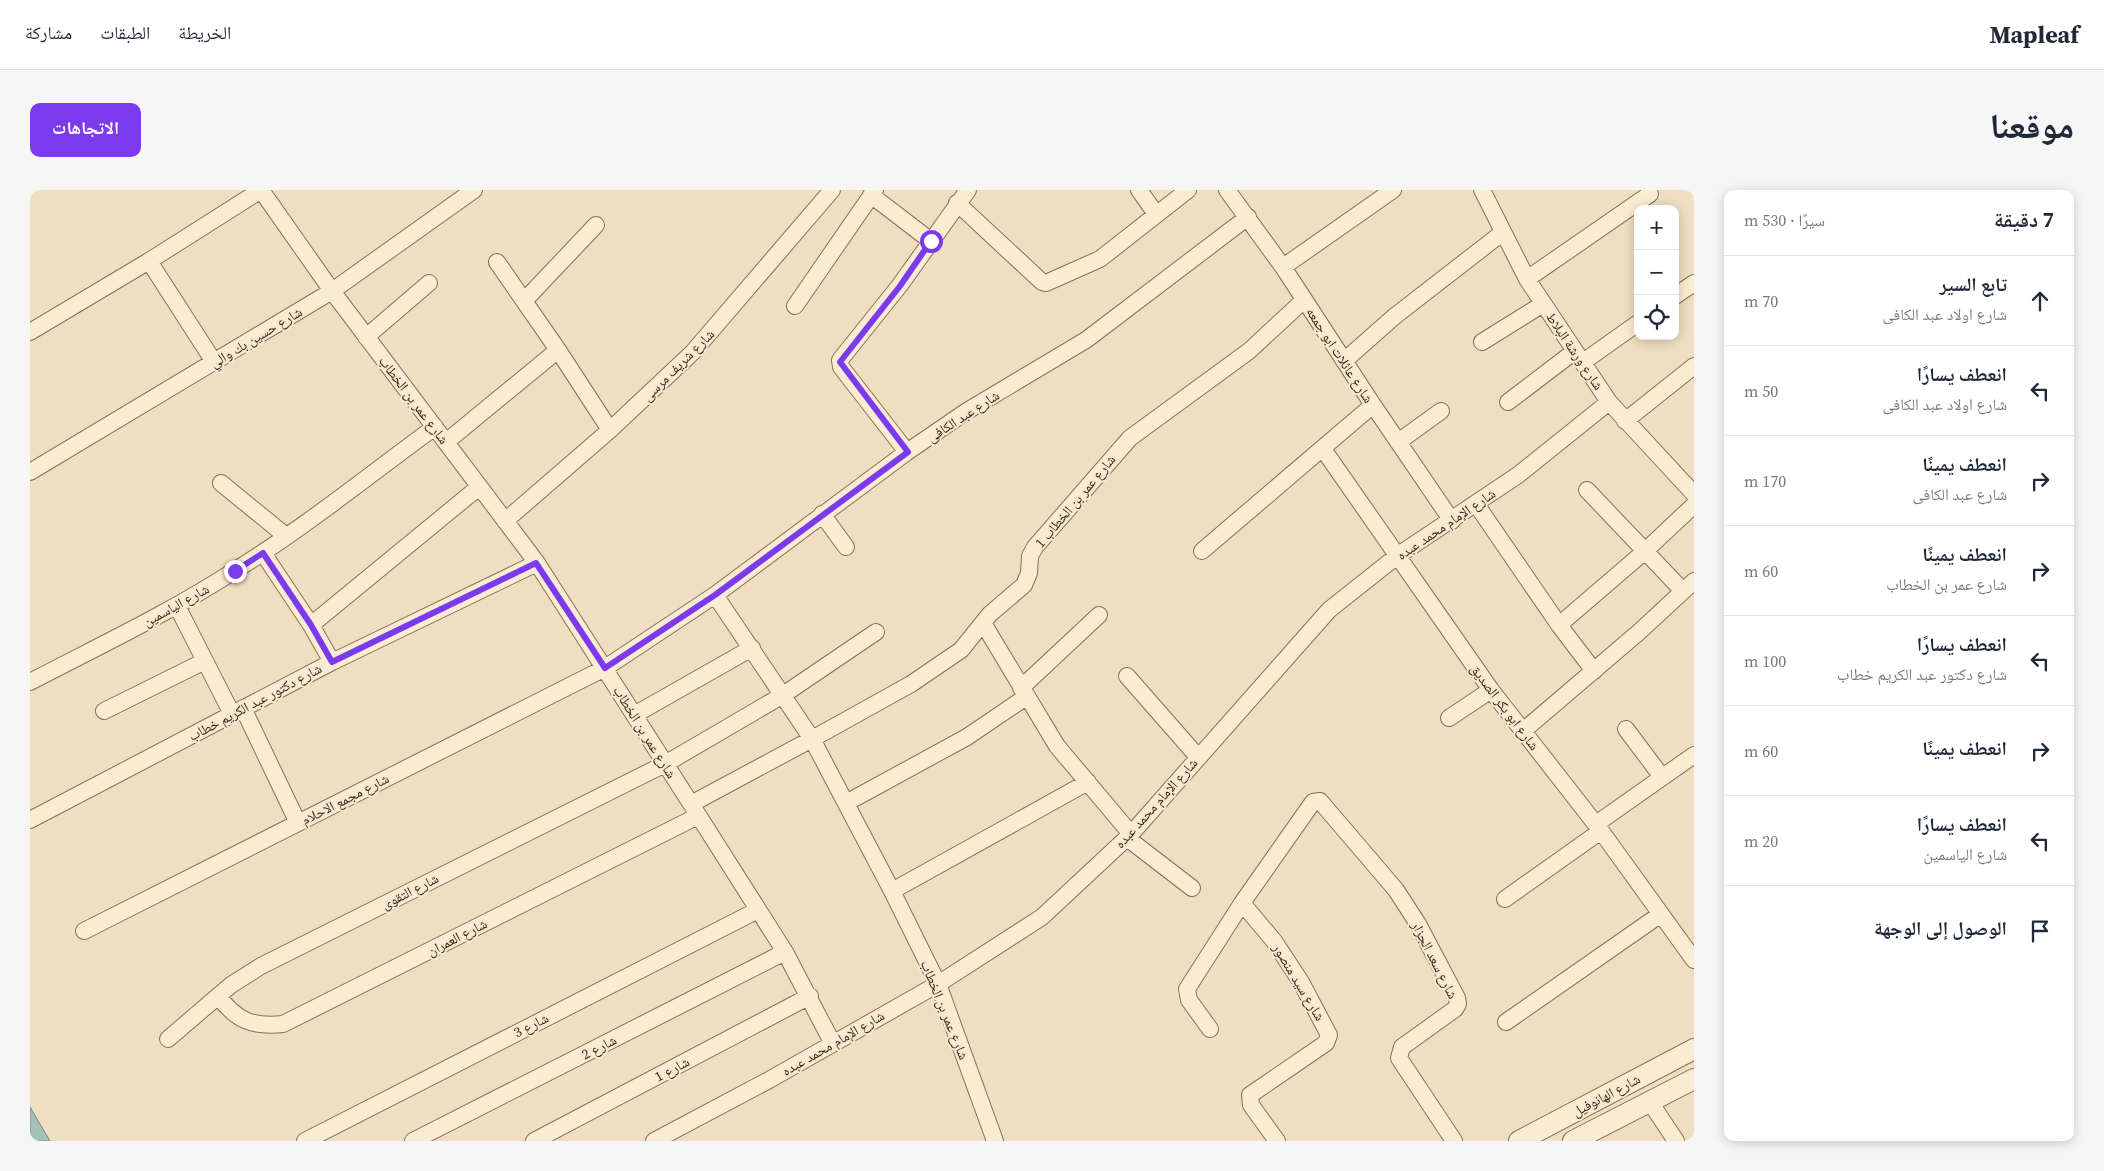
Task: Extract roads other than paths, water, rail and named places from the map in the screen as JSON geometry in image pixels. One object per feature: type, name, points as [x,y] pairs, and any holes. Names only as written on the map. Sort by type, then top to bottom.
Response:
[{"type":"street","points":[[30,332],[149,261],[261,190]]},
{"type":"street","name":"شارع عمر بن الخطاب","points":[[261,190],[332,291],[536,563],[605,668],[785,952],[810,996],[833,1044]]},
{"type":"street","name":"شارع حسين بك والي","points":[[30,472],[332,291],[474,190]]},
{"type":"street","name":"شارع شريف مرسى","points":[[505,521],[610,430],[693,352],[832,190]]},
{"type":"street","points":[[908,452],[840,362],[900,286],[968,190]]},
{"type":"street","points":[[1139,190],[1156,214]]},
{"type":"street","points":[[958,204],[1042,282],[1049,282],[1100,259],[1188,190]]},
{"type":"street","name":"شارع عائلات ابو جمعه","points":[[1227,190],[1283,267],[1373,406],[1452,520]]},
{"type":"street","points":[[1283,267],[1393,190]]},
{"type":"street","name":"شارع ورشة البلاط","points":[[1482,190],[1527,280],[1609,402],[1625,422],[1694,494]]},
{"type":"street","points":[[795,306],[873,192],[931,241]]},
{"type":"street","points":[[1527,280],[1650,194]]},
{"type":"street","name":"شارع عبد الكافى","points":[[605,668],[715,595],[822,514],[967,411],[1086,340],[1248,217]]},
{"type":"street","points":[[524,301],[596,225]]},
{"type":"street","points":[[1344,361],[1395,316],[1502,233]]},
{"type":"street","points":[[149,261],[214,362]]},
{"type":"street","points":[[497,262],[558,350],[610,430]]},
{"type":"street","points":[[366,337],[429,283]]},
{"type":"street","points":[[1676,295],[1694,283]]},
{"type":"street","name":"شارع عمر بن الخطاب 1","points":[[812,739],[911,684],[961,650],[993,611],[1024,585],[1029,573],[1030,556],[1035,547],[1130,438],[1249,351],[1304,300]]},
{"type":"street","points":[[1482,342],[1543,304]]},
{"type":"street","points":[[1508,402],[1579,357],[1634,325]]},
{"type":"street","points":[[446,442],[558,350]]},
{"type":"street","points":[[1625,422],[1694,366]]},
{"type":"street","name":"شارع الإمام محمد عبده","points":[[654,1141],[833,1044],[938,984],[1042,916],[1129,836],[1315,623],[1345,596],[1397,556],[1518,475],[1609,402]]},
{"type":"street","points":[[1202,551],[1373,406]]},
{"type":"street","points":[[1398,442],[1441,411]]},
{"type":"street","name":"شارع الياسمين","points":[[30,682],[177,606],[263,553],[435,427]]},
{"type":"street","name":"شارع ابو بكر الصديق","points":[[1323,449],[1491,690],[1598,828],[1694,960]]},
{"type":"street","points":[[221,483],[286,536]]},
{"type":"street","points":[[311,625],[479,487]]},
{"type":"street","points":[[1523,731],[1594,671],[1689,586],[1644,552],[1587,490]]},
{"type":"street","points":[[1476,504],[1594,671]]},
{"type":"street","points":[[1560,625],[1644,552],[1694,505]]},
{"type":"street","points":[[822,514],[846,547]]},
{"type":"street","points":[[263,553],[311,625],[332,662]]},
{"type":"street","name":"شارع دكتور عبد الكريم خطاب","points":[[30,820],[332,662],[536,563]]},
{"type":"street","name":"شارع عمر بن الخطاب","points":[[715,595],[812,739],[892,891],[938,984],[995,1141]]},
{"type":"street","points":[[177,606],[205,661],[237,711],[298,823]]},
{"type":"street","points":[[846,803],[967,737],[1024,693],[1099,615]]},
{"type":"street","points":[[983,623],[1057,746],[1088,782],[1129,836],[1192,888]]},
{"type":"street","name":"شارع التقوى","points":[[168,1040],[218,996],[261,966],[665,764],[783,695],[876,632]]},
{"type":"street","points":[[634,715],[752,648]]},
{"type":"street","points":[[104,711],[205,661]]},
{"type":"street","name":"شارع مجمع الاحلام","points":[[84,931],[605,668]]},
{"type":"street","points":[[1127,676],[1198,757]]},
{"type":"street","points":[[1449,718],[1491,690]]},
{"type":"street","points":[[1626,729],[1662,777]]},
{"type":"street","points":[[694,810],[812,739]]},
{"type":"street","points":[[1505,900],[1662,777],[1694,755]]},
{"type":"street","points":[[892,891],[1088,782]]},
{"type":"street","name":"شارع سعد الجزار","points":[[1242,903],[1316,800],[1320,801],[1396,890],[1418,924],[1457,998],[1458,1004],[1455,1009],[1402,1047],[1399,1054],[1399,1058],[1454,1141]]},
{"type":"street","name":"شارع العمران","points":[[218,996],[230,1011],[246,1021],[264,1026],[283,1024],[694,810]]},
{"type":"street","points":[[1210,1029],[1189,1000],[1187,989],[1242,903]]},
{"type":"street","name":"شارع سيد منصور","points":[[1242,903],[1274,941],[1301,982],[1329,1035],[1326,1043],[1250,1095],[1251,1105],[1277,1141]]},
{"type":"street","name":"شارع 3","points":[[305,1141],[758,910]]},
{"type":"street","points":[[1506,1022],[1661,914]]},
{"type":"street","name":"شارع 2","points":[[413,1141],[785,952]]},
{"type":"street","name":"شارع 1","points":[[534,1141],[810,996]]},
{"type":"street","name":"شارع الهانوفيل","points":[[1519,1141],[1694,1049]]},
{"type":"street","name":"شارع الهانوفيل","points":[[1573,1141],[1694,1079]]},
{"type":"street","points":[[1650,1102],[1676,1141]]},
{"type":"water","points":[[30,1107],[50,1141],[30,1141]]}]
